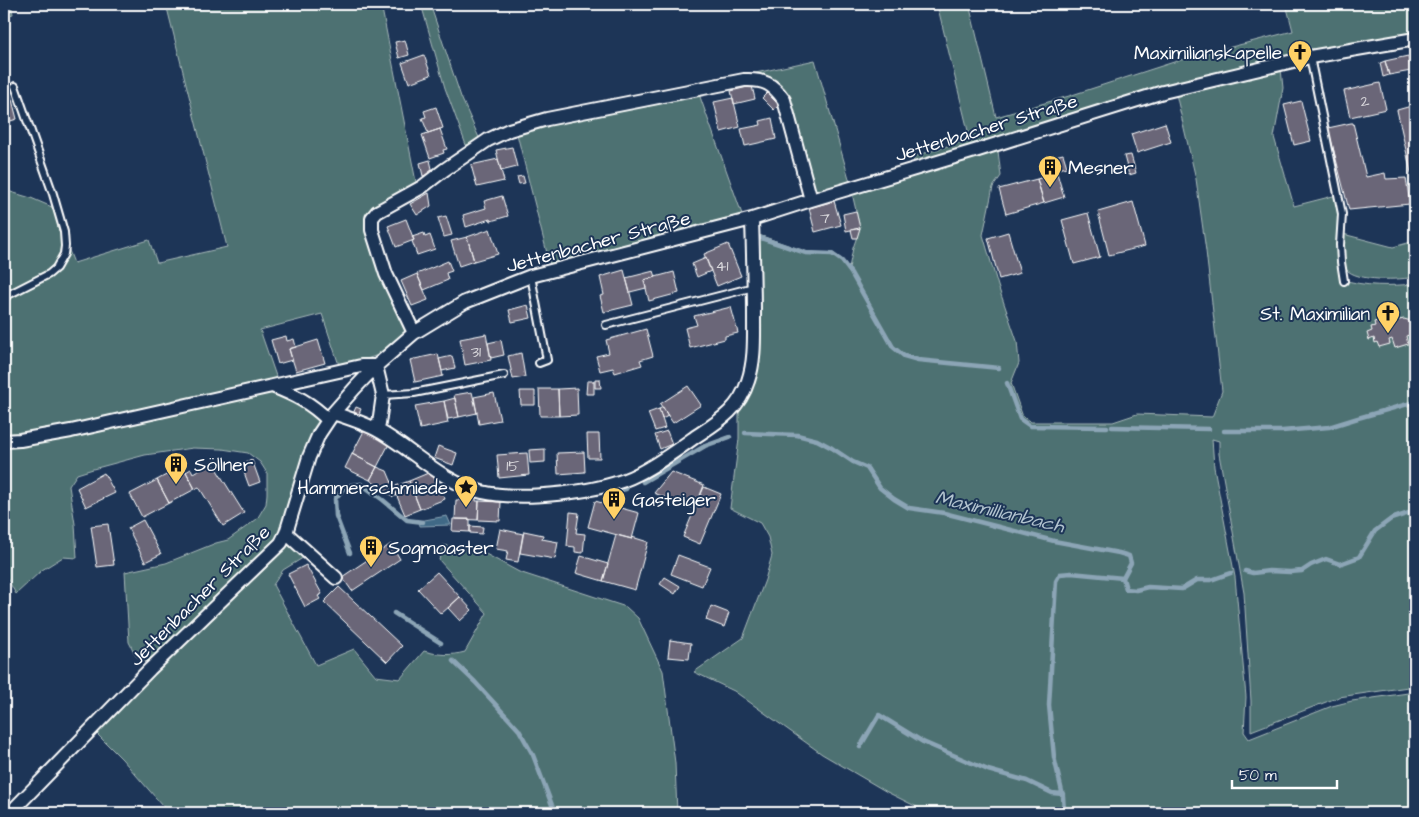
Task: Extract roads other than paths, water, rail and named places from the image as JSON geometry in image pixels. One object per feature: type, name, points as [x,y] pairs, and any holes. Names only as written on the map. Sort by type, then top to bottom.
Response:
[{"type":"street","name":"Jettenbacher Straße","points":[[10,813],[150,670],[281,542],[286,533],[309,457],[319,434],[354,388],[414,333],[465,302],[531,276],[752,219],[1163,92],[1310,58],[1415,39]]},
{"type":"street","points":[[414,333],[386,274],[372,230],[372,218],[377,212],[422,187],[488,140],[509,130],[547,119],[744,80],[761,81],[776,90],[784,100],[811,200]]},
{"type":"street","points":[[272,386],[297,396],[331,416],[378,430],[450,479],[482,492],[521,495],[565,493],[617,483],[638,474],[669,455],[716,423],[732,410],[740,400],[749,380],[754,344],[752,219]]},
{"type":"street","points":[[4,441],[71,431],[361,366],[376,366],[384,395],[378,430]]},
{"type":"street","points":[[286,533],[336,578]]},
{"type":"lane","points":[[1310,58],[1342,214],[1340,245],[1344,281]]},
{"type":"lane","points":[[4,297],[49,274],[56,268],[64,254],[65,246],[64,232],[53,194],[16,86]]},
{"type":"lane","points":[[531,276],[548,360],[539,364]]},
{"type":"lane","points":[[606,325],[754,287]]},
{"type":"lane","points":[[384,395],[414,393],[504,375]]},
{"type":"water","points":[[447,516],[451,525],[420,526],[419,521]]},
{"type":"waterway","points":[[761,238],[806,253],[832,254],[842,261],[851,273],[893,347],[904,356],[918,360],[999,368]]},
{"type":"waterway","points":[[1007,383],[1020,419],[1030,426],[1107,427]]},
{"type":"waterway","points":[[1224,431],[1282,431],[1329,427],[1415,402]]},
{"type":"waterway","points":[[1112,427],[1209,429]]},
{"type":"waterway","name":"Maximillianbach","points":[[745,433],[797,435],[817,440],[853,462],[867,468],[880,488],[909,508],[944,513],[1054,541],[1129,556],[1131,563],[1123,578],[1126,589],[1136,590],[1148,587],[1182,589],[1197,580],[1211,580],[1231,573]]},
{"type":"waterway","points":[[643,482],[705,446],[730,437]]},
{"type":"waterway","points":[[350,553],[336,516],[335,499],[343,489],[351,485],[361,484],[407,520],[423,522]]},
{"type":"waterway","points":[[613,492],[626,489]]},
{"type":"waterway","name":"Maximillianbach","points":[[1245,571],[1253,573],[1302,571],[1326,559],[1340,564],[1359,557],[1375,531],[1391,519],[1415,511]]},
{"type":"waterway","points":[[1064,813],[1063,796],[1054,757],[1049,705],[1056,581],[1060,574],[1071,573],[1123,578]]},
{"type":"waterway","points":[[394,613],[441,643]]},
{"type":"waterway","points":[[453,661],[519,730],[533,755],[555,813]]},
{"type":"waterway","points":[[860,747],[879,715],[923,742],[988,770],[1027,781],[1052,793],[1063,794]]},
{"type":"place","name":"Maximilianskapelle","points":[[1300,73]]},
{"type":"place","name":"Mesner","points":[[1050,188]]},
{"type":"place","name":"St. Maximilian","points":[[1388,334]]},
{"type":"place","name":"Söllner","points":[[176,485]]},
{"type":"place","name":"Hammerschmiede","points":[[466,508]]},
{"type":"place","name":"Gasteiger","points":[[614,520]]},
{"type":"place","name":"Sogmoaster","points":[[371,568]]}]
